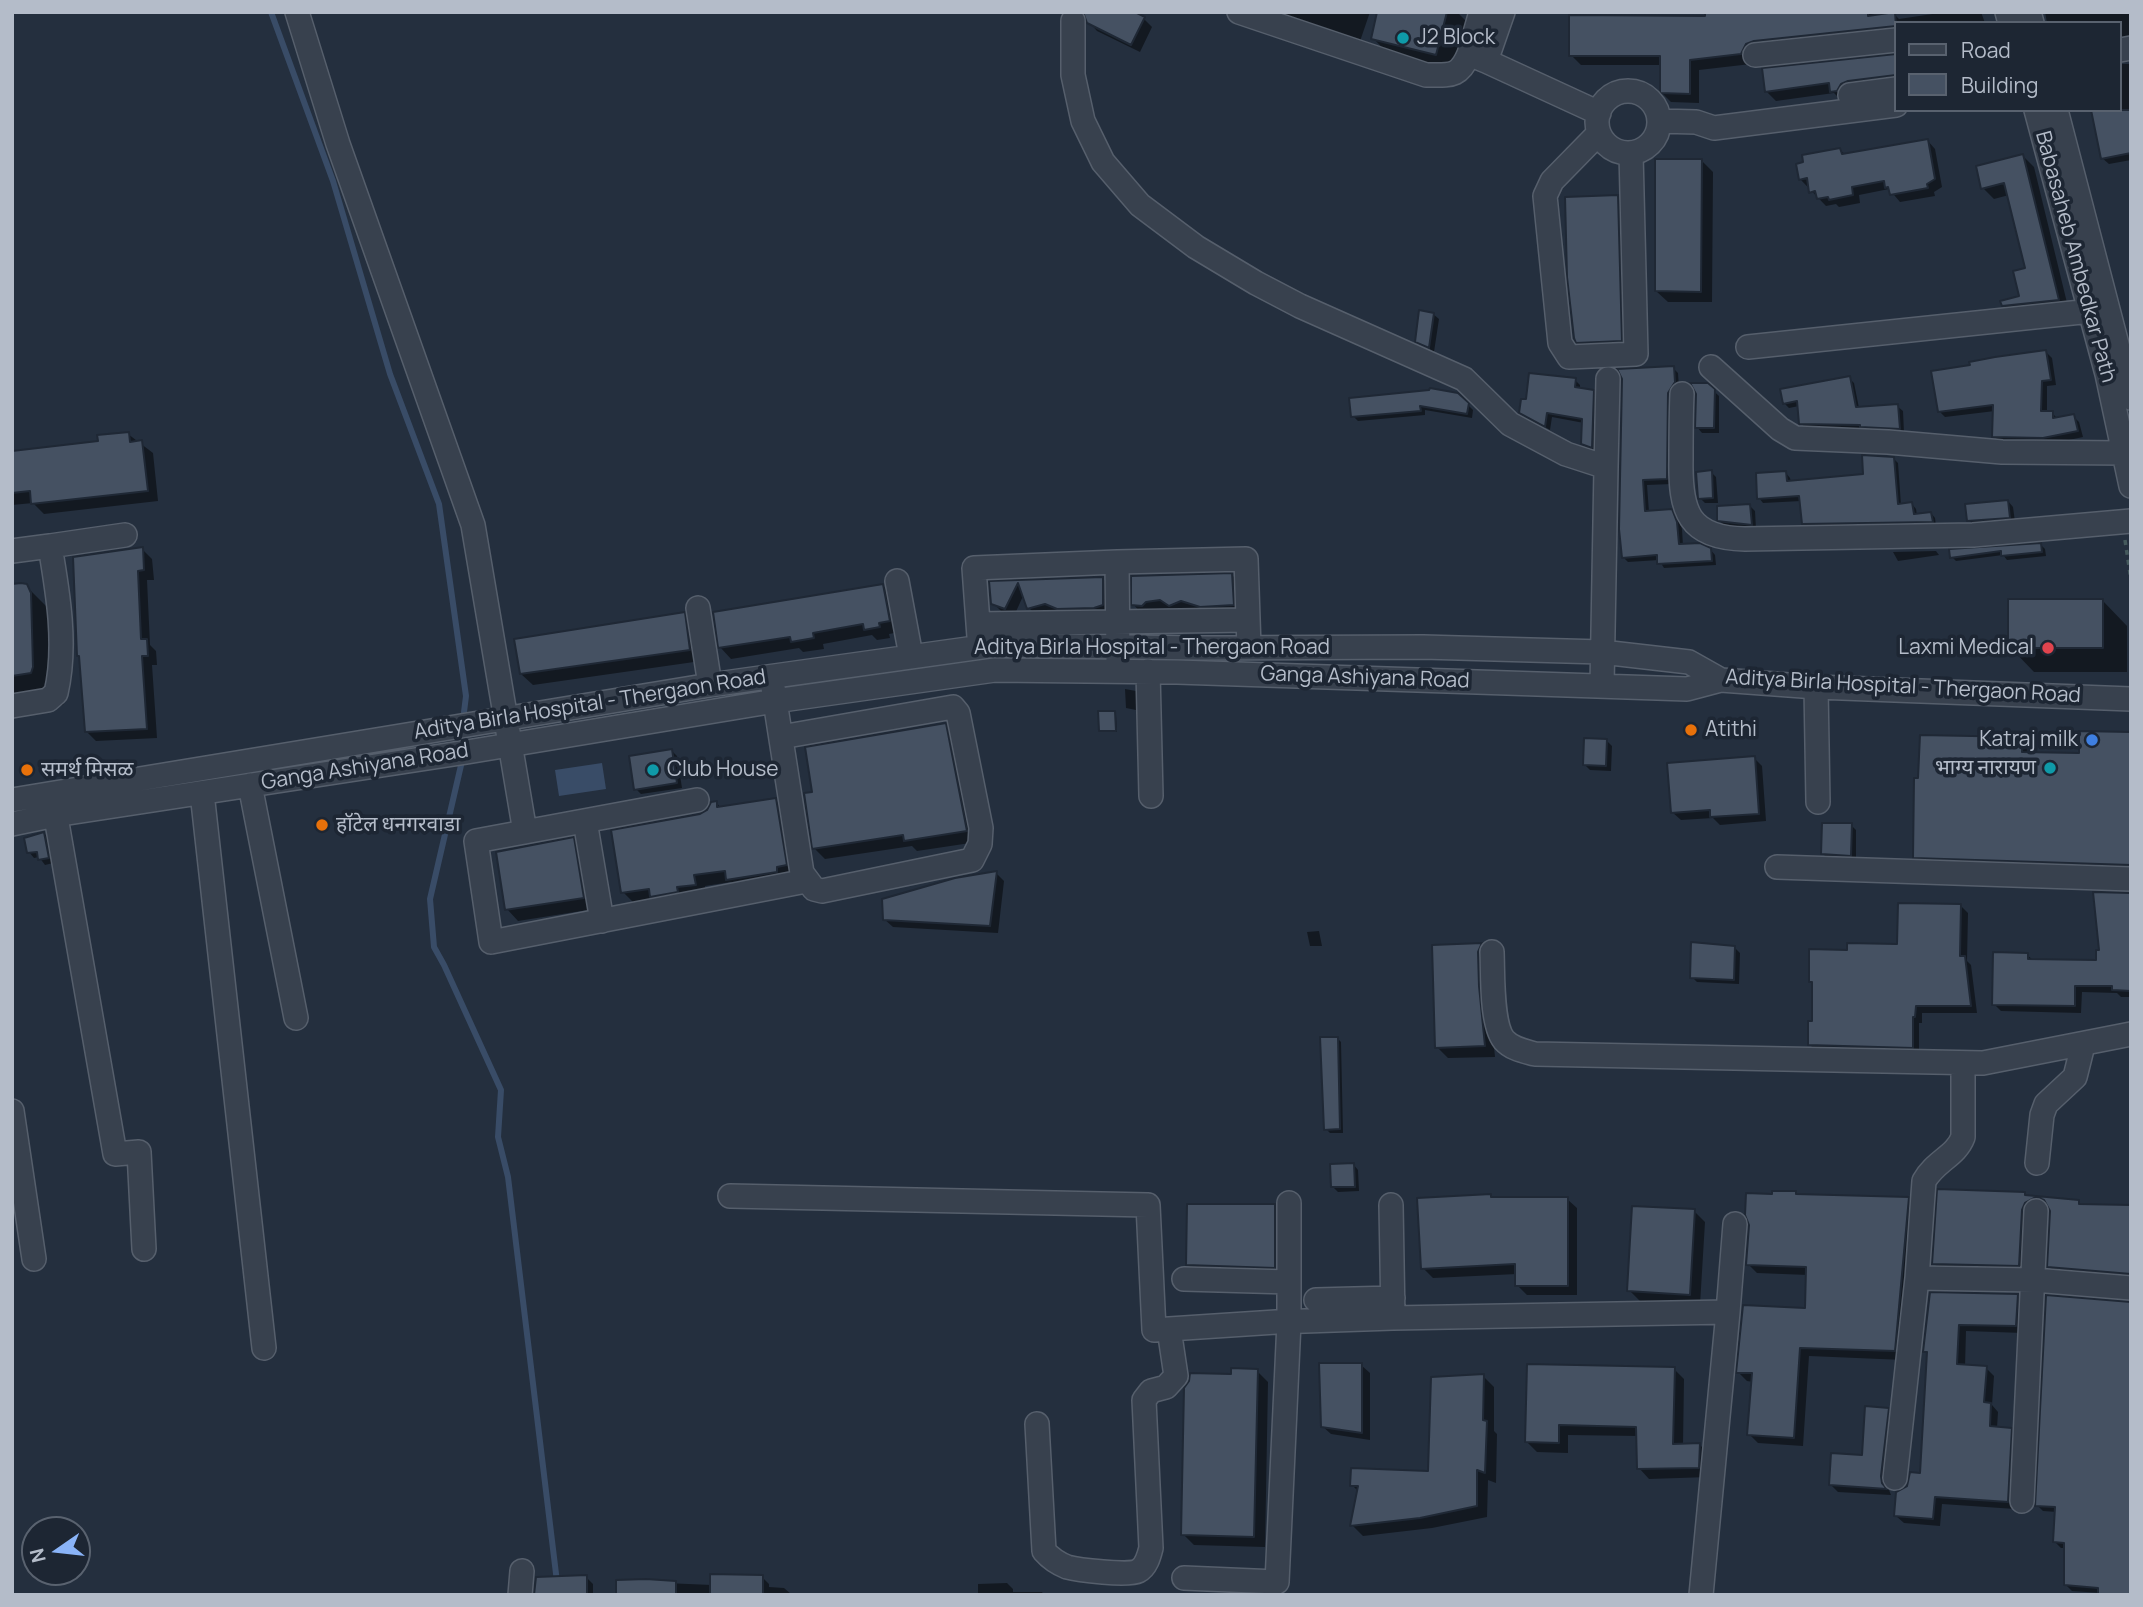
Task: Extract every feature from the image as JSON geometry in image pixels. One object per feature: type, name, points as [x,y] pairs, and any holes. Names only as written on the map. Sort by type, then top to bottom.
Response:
[{"type":"street","points":[[297,12],[338,144],[472,525],[525,831]]},
{"type":"street","points":[[1239,12],[1426,75],[1453,75],[1478,58],[1503,12]]},
{"type":"street","points":[[1478,58],[1481,12]]},
{"type":"street","points":[[1073,21],[1073,75],[1083,121],[1103,162],[1140,205],[1196,247],[1256,283],[1300,306],[1464,380],[1510,424],[1566,454],[1606,467]]},
{"type":"street","points":[[1755,55],[1895,40]]},
{"type":"street","points":[[1478,58],[1599,123],[1612,148],[1631,153],[1649,145],[1655,138],[1659,121],[1656,109],[1650,100],[1632,91],[1611,96],[1599,123],[1552,181],[1545,196],[1560,343],[1569,357],[1636,354],[1631,153]]},
{"type":"street","points":[[1705,125],[1712,115],[1895,89]]},
{"type":"street","points":[[1659,121],[1705,125],[1895,105]]},
{"type":"street","name":"Babasaheb Ambedkar Path","points":[[2037,112],[2091,311],[2131,486]]},
{"type":"street","name":"Babasaheb Ambedkar Path","points":[[2057,112],[2131,398]]},
{"type":"street","points":[[1748,347],[2091,311]]},
{"type":"street","points":[[1711,367],[1780,429],[1795,438],[1901,443],[2002,452],[2125,453]]},
{"type":"street","points":[[1602,686],[1608,379]]},
{"type":"street","points":[[1682,394],[1680,483],[1683,503],[1692,522],[1719,537],[1745,539],[1973,535],[2131,522]]},
{"type":"street","points":[[12,551],[125,535]]},
{"type":"street","points":[[12,706],[48,700],[56,693],[61,653],[58,593],[50,546]]},
{"type":"street","points":[[980,647],[974,568],[1246,559],[1249,648]]},
{"type":"street","points":[[1117,671],[1118,562]]},
{"type":"street","points":[[897,582],[911,656]]},
{"type":"street","points":[[698,608],[710,685]]},
{"type":"street","points":[[978,624],[1248,620]]},
{"type":"street","name":"Aditya Birla Hospital - Thergaon Road","points":[[12,800],[54,804],[505,718],[710,685],[980,647],[1048,644],[1249,648],[1423,647],[1602,652],[1689,662],[1721,680],[1816,687],[2131,699]]},
{"type":"street","name":"Ganga Ashiyana Road","points":[[12,824],[54,804],[202,793],[509,743],[995,670],[1148,671],[1687,689],[1721,680]]},
{"type":"street","points":[[1148,671],[1151,796]]},
{"type":"street","points":[[772,676],[775,702],[802,873],[814,889],[822,891],[972,860],[980,844],[981,828],[958,713],[953,707],[781,737]]},
{"type":"street","points":[[1816,687],[1818,802]]},
{"type":"street","points":[[250,785],[296,1018]]},
{"type":"street","points":[[202,793],[264,1348]]},
{"type":"street","points":[[697,800],[476,841],[491,942],[806,881]]},
{"type":"street","points":[[54,804],[115,1154],[139,1152],[144,1249]]},
{"type":"street","points":[[586,821],[602,921]]},
{"type":"street","points":[[1777,867],[2131,878]]},
{"type":"street","points":[[1492,952],[1497,1025],[1505,1041],[1518,1050],[1535,1054],[1983,1063],[2131,1034]]},
{"type":"street","points":[[2037,1163],[2042,1115],[2046,1104],[2074,1077],[2083,1045]]},
{"type":"street","points":[[1895,1478],[1917,1278],[1924,1181],[1930,1170],[1960,1146],[1963,1137],[1963,1063]]},
{"type":"street","points":[[12,1111],[34,1259]]},
{"type":"street","points":[[730,1196],[1148,1205],[1162,1330],[1175,1376],[1166,1387],[1151,1391],[1144,1400],[1151,1548],[1140,1571],[1128,1573],[1069,1568],[1054,1561],[1044,1551],[1037,1424]]},
{"type":"street","points":[[1184,1578],[1277,1582],[1289,1322],[1289,1203]]},
{"type":"street","points":[[1391,1205],[1393,1308]]},
{"type":"street","points":[[2022,1501],[2036,1211]]},
{"type":"street","points":[[1701,1595],[1735,1224]]},
{"type":"street","points":[[1917,1278],[2034,1280],[2131,1288]]},
{"type":"street","points":[[1184,1279],[1289,1282]]},
{"type":"street","points":[[1316,1300],[1393,1308],[1728,1312]]},
{"type":"street","points":[[1162,1330],[1289,1322],[1393,1308]]},
{"type":"street","points":[[520,1595],[522,1571]]},
{"type":"water","points":[[602,763],[606,789],[559,796],[555,770]]},
{"type":"building","points":[[1083,12],[1135,12],[1145,17],[1131,45],[1087,23]]},
{"type":"building","name":"J2 Block","points":[[1377,12],[1447,12],[1436,55],[1371,39]]},
{"type":"building","points":[[1705,12],[1868,12],[1868,16],[1895,12],[1896,21],[1895,26],[1754,41],[1746,44],[1741,54],[1690,60],[1690,94],[1660,93],[1660,56],[1569,56],[1569,15],[1705,16]]},
{"type":"building","points":[[1895,54],[1895,75],[1848,81],[1841,84],[1837,91],[1830,92],[1829,83],[1765,92],[1762,68]]},
{"type":"building","points":[[2131,110],[2131,153],[2101,159],[2091,112]]},
{"type":"building","points":[[1928,139],[1935,179],[1927,184],[1928,188],[1890,195],[1884,181],[1852,187],[1853,195],[1829,200],[1828,197],[1817,199],[1815,191],[1809,193],[1807,178],[1799,180],[1796,164],[1803,162],[1802,155],[1840,148],[1842,154]]},
{"type":"building","points":[[2023,154],[2059,300],[2002,306],[2000,301],[2019,296],[2013,271],[2025,268],[2004,183],[1981,189],[1976,166]]},
{"type":"building","points":[[1655,159],[1702,159],[1701,292],[1655,291]]},
{"type":"building","points":[[1618,195],[1622,341],[1576,343],[1567,277],[1565,197]]},
{"type":"building","points":[[1419,310],[1434,313],[1429,348],[1415,342]]},
{"type":"building","points":[[2046,350],[2051,380],[2042,381],[2041,411],[2053,411],[2053,418],[2074,414],[2078,431],[2043,438],[1992,437],[1993,405],[1938,412],[1931,371],[1970,365],[1969,362],[1995,357]]},
{"type":"building","points":[[1674,366],[1675,382],[1668,393],[1667,479],[1643,480],[1645,511],[1672,509],[1677,522],[1679,544],[1700,543],[1711,548],[1712,561],[1657,564],[1657,555],[1622,558],[1619,529],[1622,379],[1617,369]]},
{"type":"building","points":[[1529,373],[1576,378],[1575,387],[1594,390],[1592,448],[1581,444],[1582,419],[1547,413],[1545,427],[1519,413],[1521,399],[1526,399]]},
{"type":"building","points":[[1850,376],[1856,407],[1898,404],[1900,429],[1799,424],[1797,401],[1783,404],[1780,389]]},
{"type":"building","points":[[1690,383],[1708,383],[1715,389],[1714,428],[1695,428],[1696,394]]},
{"type":"building","points":[[1430,388],[1458,393],[1469,403],[1467,414],[1420,406],[1421,411],[1351,417],[1349,398]]},
{"type":"building","points":[[129,432],[130,442],[142,440],[148,491],[31,504],[30,491],[12,493],[12,451],[98,441],[97,435]]},
{"type":"building","points":[[1862,455],[1894,457],[1898,504],[1912,502],[1914,514],[1931,512],[1933,522],[1802,524],[1799,496],[1757,499],[1756,473],[1786,471],[1787,481],[1863,474]]},
{"type":"building","points":[[1712,470],[1713,498],[1698,499],[1696,472]]},
{"type":"building","points":[[2008,500],[2010,518],[1967,521],[1965,504]]},
{"type":"building","points":[[1750,504],[1752,525],[1717,521],[1717,506]]},
{"type":"building","points":[[2041,543],[2042,552],[2001,556],[2001,551],[1950,558],[1949,549]]},
{"type":"building","points":[[143,547],[144,570],[138,571],[141,639],[147,639],[148,656],[142,656],[147,729],[85,732],[77,656],[73,557]]},
{"type":"building","points":[[1232,573],[1234,605],[1200,607],[1181,601],[1169,606],[1160,600],[1146,602],[1142,606],[1131,605],[1131,576]]},
{"type":"building","points":[[1103,577],[1103,605],[1094,608],[1057,609],[1045,604],[1027,609],[1018,583],[1005,609],[991,604],[989,581]]},
{"type":"building","points":[[12,584],[27,584],[31,593],[33,667],[31,673],[12,676]]},
{"type":"building","points":[[883,584],[890,621],[879,623],[880,627],[864,630],[863,624],[813,633],[814,638],[791,642],[790,637],[718,648],[713,612]]},
{"type":"building","points":[[2008,599],[2103,599],[2103,648],[2008,648]]},
{"type":"building","points":[[685,612],[690,650],[520,674],[514,639]]},
{"type":"building","points":[[1098,711],[1115,711],[1116,731],[1099,731]]},
{"type":"building","points":[[946,723],[967,831],[904,841],[903,835],[812,849],[804,793],[812,792],[805,747]]},
{"type":"building","points":[[2079,731],[2131,732],[2131,865],[1913,858],[1914,778],[1918,778],[1920,735],[2023,737],[2022,752],[2079,753]]},
{"type":"building","points":[[1584,738],[1607,739],[1606,766],[1583,765]]},
{"type":"building","name":"Club House","points":[[672,749],[677,783],[634,790],[629,756]]},
{"type":"building","points":[[1755,756],[1759,814],[1710,817],[1710,810],[1671,813],[1667,763]]},
{"type":"building","points":[[776,798],[787,865],[777,867],[777,872],[726,880],[725,871],[694,875],[696,885],[677,887],[678,892],[650,897],[649,889],[621,893],[611,830],[700,814],[707,810],[711,802],[717,801],[717,807]]},
{"type":"building","points":[[1822,823],[1852,823],[1851,856],[1821,854]]},
{"type":"building","points":[[44,832],[49,858],[38,860],[37,852],[27,853],[24,838]]},
{"type":"building","points":[[574,837],[584,898],[505,910],[496,852]]},
{"type":"building","points":[[997,871],[990,926],[883,920],[882,899],[955,878]]},
{"type":"building","points":[[2093,892],[2131,893],[2131,991],[2112,990],[2112,986],[2075,986],[2075,1006],[1992,1005],[1993,952],[2028,953],[2028,959],[2096,960],[2096,950],[2099,950]]},
{"type":"building","points":[[1898,903],[1961,904],[1960,956],[1965,956],[1971,1006],[1916,1006],[1913,1017],[1913,1048],[1808,1045],[1808,1021],[1812,1021],[1809,949],[1847,950],[1847,943],[1897,944]]},
{"type":"building","points":[[1691,942],[1735,946],[1734,980],[1690,978]]},
{"type":"building","points":[[1482,943],[1478,952],[1485,1046],[1435,1048],[1432,945]]},
{"type":"building","points":[[1320,1037],[1338,1037],[1340,1129],[1324,1130]]},
{"type":"building","points":[[1354,1163],[1355,1187],[1331,1187],[1330,1164]]},
{"type":"building","points":[[1937,1189],[2025,1192],[2025,1195],[2079,1200],[2079,1204],[2131,1205],[2131,1274],[2047,1267],[2050,1211],[2044,1200],[2036,1197],[2025,1203],[2022,1210],[2019,1266],[1932,1264]]},
{"type":"building","points":[[1772,1191],[1909,1197],[1895,1351],[1800,1348],[1794,1438],[1747,1435],[1752,1373],[1736,1373],[1743,1305],[1805,1308],[1806,1267],[1746,1265],[1749,1225],[1745,1215],[1746,1193],[1772,1194]]},
{"type":"building","points":[[1491,1194],[1491,1197],[1568,1197],[1568,1286],[1515,1286],[1515,1264],[1421,1269],[1417,1198]]},
{"type":"building","points":[[1187,1204],[1275,1204],[1275,1268],[1186,1265]]},
{"type":"building","points":[[1632,1206],[1695,1209],[1690,1295],[1627,1291]]},
{"type":"building","points":[[1930,1292],[2018,1294],[2016,1326],[1959,1325],[1957,1364],[1987,1366],[1984,1402],[1991,1403],[1990,1426],[2012,1428],[2008,1502],[1935,1497],[1933,1519],[1894,1516],[1896,1492],[1907,1486],[1910,1472],[1920,1473],[1927,1352],[1923,1352]]},
{"type":"building","points":[[2046,1295],[2131,1302],[2131,1595],[2098,1595],[2098,1588],[2064,1585],[2064,1543],[2053,1542],[2055,1507],[2035,1506]]},
{"type":"building","points":[[1319,1363],[1362,1363],[1362,1433],[1321,1427]]},
{"type":"building","points":[[1527,1364],[1675,1367],[1673,1444],[1700,1443],[1699,1468],[1637,1469],[1636,1427],[1559,1425],[1559,1443],[1525,1442]]},
{"type":"building","points":[[1231,1368],[1258,1369],[1254,1537],[1181,1535],[1184,1388],[1190,1373],[1231,1374]]},
{"type":"building","points":[[1484,1374],[1483,1420],[1487,1421],[1485,1473],[1477,1470],[1477,1506],[1420,1518],[1350,1526],[1358,1486],[1350,1486],[1351,1468],[1428,1471],[1431,1377]]},
{"type":"building","points":[[1865,1406],[1889,1408],[1881,1476],[1887,1489],[1829,1485],[1831,1453],[1862,1455]]},
{"type":"building","points":[[710,1574],[763,1575],[763,1595],[710,1595]]},
{"type":"building","points":[[587,1575],[587,1595],[534,1595],[536,1577]]},
{"type":"building","points":[[616,1580],[676,1581],[676,1595],[616,1595]]},
{"type":"waterway","points":[[271,12],[333,181],[390,374],[439,504],[466,696],[464,712]]},
{"type":"waterway","points":[[462,761],[430,899],[434,947],[501,1090],[498,1137],[508,1177],[557,1582]]},
{"type":"place","name":"J2 Block","points":[[1403,38]]},
{"type":"place","name":"Laxmi Medical","points":[[2048,648]]},
{"type":"place","name":"Atithi","points":[[1691,730]]},
{"type":"place","name":"Katraj milk","points":[[2092,740]]},
{"type":"place","name":"भाग्य नारायण","points":[[2050,768]]},
{"type":"place","name":"समर्थ मिसळ","points":[[27,770]]},
{"type":"place","name":"Club House","points":[[653,770]]},
{"type":"place","name":"हॉटेल धनगरवाडा","points":[[322,825]]}]
